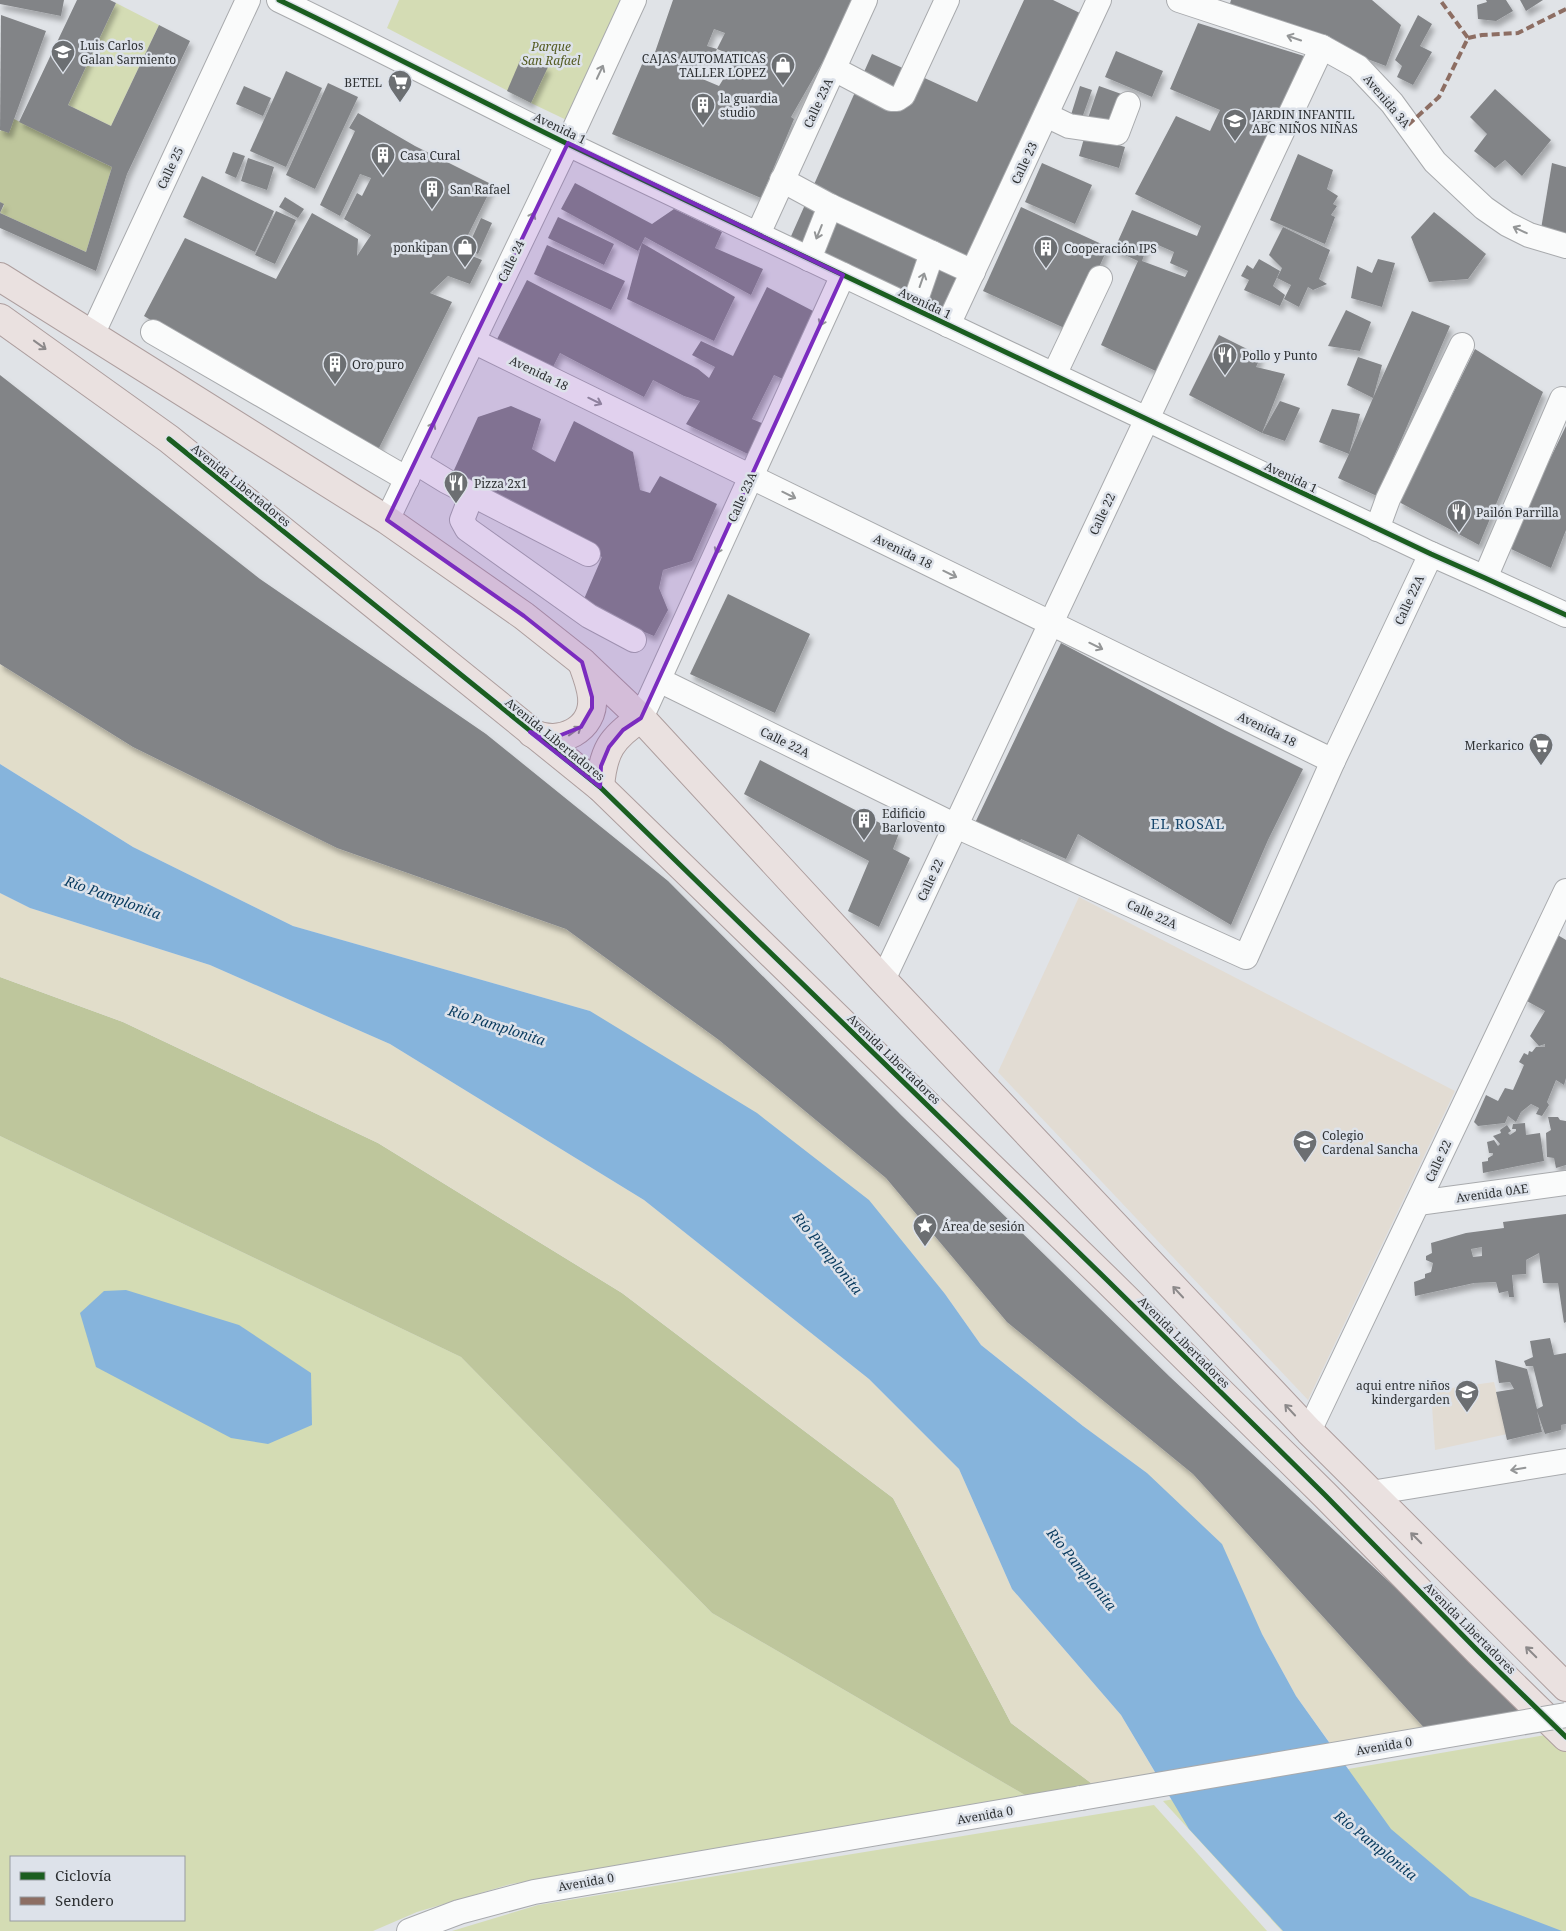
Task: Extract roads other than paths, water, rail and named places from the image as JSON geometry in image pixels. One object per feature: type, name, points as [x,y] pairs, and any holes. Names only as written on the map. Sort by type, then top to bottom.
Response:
[{"type":"main road","name":"Avenida Libertadores","points":[[0,277],[387,520],[524,616],[582,662],[641,718],[883,980],[1309,1431],[1566,1687]]},
{"type":"main road","name":"Avenida Libertadores","points":[[0,318],[169,439],[600,788],[1020,1194],[1325,1495],[1479,1652],[1566,1737]]},
{"type":"main road","points":[[530,732],[540,737],[562,738],[573,734],[588,718],[592,708],[592,696],[582,662]]},
{"type":"main road","points":[[600,788],[602,766],[609,746],[623,730],[641,718]]},
{"type":"street","name":"Calle 25","points":[[92,335],[248,0]]},
{"type":"street","name":"Avenida 1","points":[[279,0],[568,143],[1377,529],[1431,554],[1490,567],[1566,615]]},
{"type":"street","name":"Calle 24","points":[[387,520],[568,143],[634,0]]},
{"type":"street","name":"Calle 23A","points":[[758,234],[865,0]]},
{"type":"street","points":[[834,69],[891,99],[898,99],[903,95],[947,0]]},
{"type":"street","name":"Calle 23","points":[[948,325],[1099,0]]},
{"type":"street","name":"Avenida 3A","points":[[1179,0],[1225,6],[1322,47],[1358,67],[1392,103],[1435,162],[1484,208],[1507,224],[1529,235],[1566,246]]},
{"type":"street","name":"Calle 22","points":[[883,980],[1322,47]]},
{"type":"street","points":[[1046,115],[1069,126],[1117,133],[1128,104]]},
{"type":"street","points":[[782,180],[830,206],[973,272]]},
{"type":"street","points":[[808,258],[830,206]]},
{"type":"street","points":[[913,308],[932,253]]},
{"type":"street","name":"Calle 23A","points":[[641,718],[843,275]]},
{"type":"street","points":[[1054,375],[1100,278]]},
{"type":"street","points":[[153,332],[410,471],[472,494],[588,554]]},
{"type":"street","name":"Avenida 18","points":[[473,341],[1332,761]]},
{"type":"street","points":[[1377,529],[1388,499],[1462,344]]},
{"type":"street","points":[[1490,567],[1562,399]]},
{"type":"street","points":[[472,494],[462,520],[467,529],[588,616],[634,640]]},
{"type":"street","name":"Calle 22A","points":[[659,680],[956,826],[1246,957],[1332,761],[1431,554]]},
{"type":"street","name":"Calle 22","points":[[1309,1431],[1566,891]]},
{"type":"street","name":"Avenida 0AE","points":[[1418,1203],[1566,1183]]},
{"type":"street","points":[[1371,1493],[1566,1461]]},
{"type":"street","name":"Avenida 0","points":[[409,1931],[459,1912],[534,1892],[1566,1715]]},
{"type":"water","name":"Río Pamplonita","points":[[0,764],[133,847],[293,926],[590,1011],[757,1113],[869,1200],[945,1294],[981,1345],[1083,1426],[1147,1473],[1222,1544],[1262,1634],[1296,1696],[1391,1829],[1470,1896],[1562,1931],[1283,1931],[1189,1829],[1121,1715],[1012,1589],[959,1469],[869,1379],[644,1200],[390,1044],[210,965],[30,908],[0,893]]},
{"type":"water","points":[[126,1290],[239,1325],[311,1373],[312,1425],[268,1444],[231,1438],[96,1367],[80,1313],[104,1291]]},
{"type":"place","name":"Luis Carlos Galan Sarmiento","points":[[63,73]]},
{"type":"place","name":"CAJAS AUTOMATICAS TALLER LOPEZ","points":[[783,86]]},
{"type":"place","name":"BETEL","points":[[400,103]]},
{"type":"place","name":"la guardia studio","points":[[703,126]]},
{"type":"place","name":"JARDIN INFANTIL ABC NIÑOS NIÑAS","points":[[1235,142]]},
{"type":"place","name":"Casa Cural","points":[[383,176]]},
{"type":"place","name":"San Rafael","points":[[432,210]]},
{"type":"place","name":"ponkipan","points":[[465,268]]},
{"type":"place","name":"Cooperación IPS","points":[[1046,269]]},
{"type":"place","name":"Pollo y Punto","points":[[1225,376]]},
{"type":"place","name":"Oro puro","points":[[335,385]]},
{"type":"place","name":"Pizza 2x1","points":[[456,504]]},
{"type":"place","name":"Pailón Parrilla","points":[[1459,533]]},
{"type":"place","name":"Merkarico","points":[[1541,766]]},
{"type":"place","name":"Edificio Barlovento","points":[[864,841]]},
{"type":"place","name":"Colegio Cardenal Sancha","points":[[1305,1163]]},
{"type":"place","name":"Área de sesión","points":[[925,1247]]},
{"type":"place","name":"aqui entre niños kindergarden","points":[[1467,1413]]},
{"type":"district","name":"EL ROSAL","points":[[1188,823]]},
{"type":"park label","name":"Parque San Rafael","points":[[551,53]]}]
